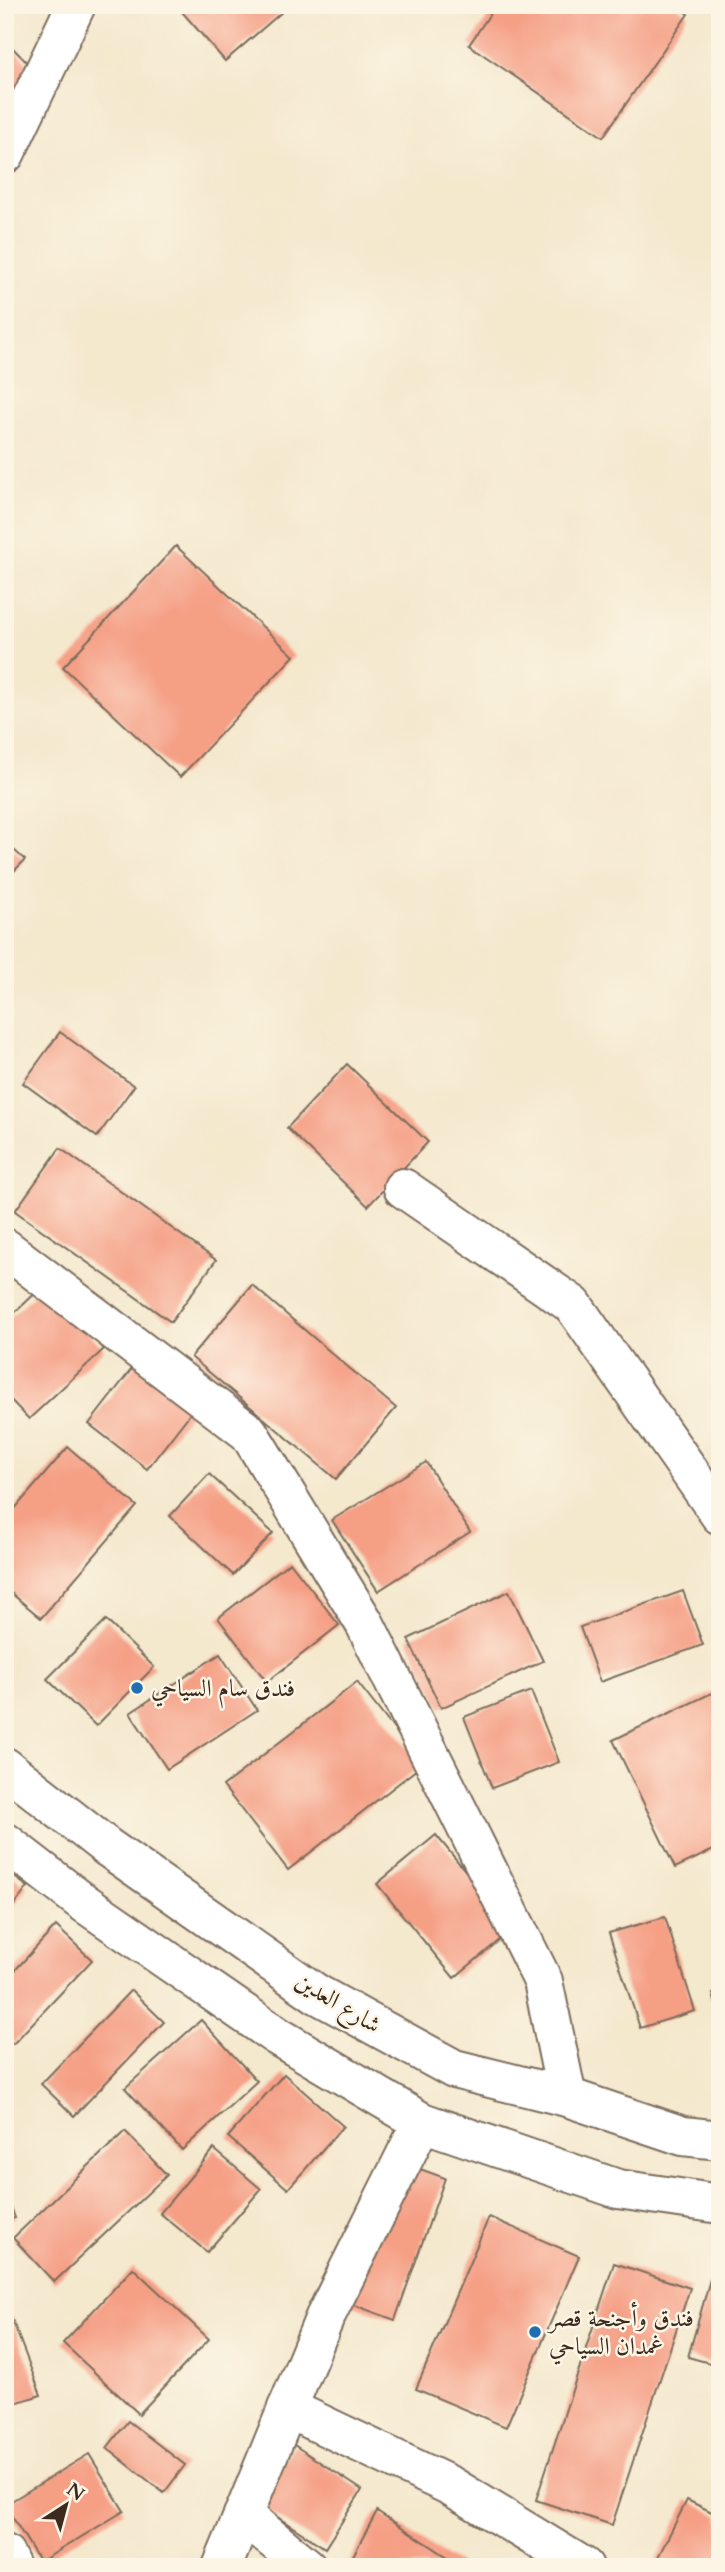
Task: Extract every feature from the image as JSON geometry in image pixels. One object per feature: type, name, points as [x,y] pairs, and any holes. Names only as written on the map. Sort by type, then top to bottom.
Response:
[{"type":"street","points":[[5,154],[76,5]]},
{"type":"street","points":[[403,1188],[573,1305],[720,1515]]},
{"type":"street","points":[[5,1248],[249,1433],[365,1624],[543,1981],[567,2097]]},
{"type":"street","name":"شارع العدين","points":[[5,1767],[107,1847],[317,1994],[454,2069],[567,2097],[683,2136],[720,2140]]},
{"type":"street","points":[[5,1842],[80,1900],[277,2036],[422,2122],[618,2189],[720,2204]]},
{"type":"street","points":[[222,2567],[325,2317],[422,2122]]},
{"type":"street","points":[[287,2408],[451,2486],[584,2567]]},
{"type":"street","points":[[243,2515],[307,2567]]},
{"type":"street","points":[[5,2554],[11,2567]]},
{"type":"building","points":[[176,5],[290,5],[225,61]]},
{"type":"building","points":[[496,5],[675,5],[688,14],[603,137],[469,45]]},
{"type":"building","points":[[5,40],[40,76],[5,109]]},
{"type":"building","points":[[176,546],[294,656],[180,777],[63,667]]},
{"type":"building","points":[[5,842],[25,860],[5,880]]},
{"type":"building","points":[[60,1032],[134,1086],[97,1137],[23,1083]]},
{"type":"building","points":[[347,1064],[428,1142],[368,1206],[287,1128]]},
{"type":"building","points":[[60,1148],[216,1260],[171,1322],[15,1211]]},
{"type":"building","points":[[44,1285],[104,1349],[29,1419],[5,1394],[5,1322]]},
{"type":"building","points":[[252,1285],[396,1408],[336,1479],[191,1357]]},
{"type":"building","points":[[138,1361],[196,1406],[147,1469],[89,1424]]},
{"type":"building","points":[[68,1447],[137,1506],[41,1618],[5,1588],[5,1520]]},
{"type":"building","points":[[426,1462],[470,1532],[378,1591],[332,1520]]},
{"type":"building","points":[[209,1474],[273,1533],[233,1575],[170,1516]]},
{"type":"building","points":[[290,1562],[339,1625],[267,1682],[218,1618]]},
{"type":"building","points":[[509,1591],[543,1661],[441,1708],[408,1639]]},
{"type":"building","points":[[683,1591],[703,1645],[600,1682],[580,1627]]},
{"type":"building","points":[[106,1620],[154,1667],[96,1726],[47,1679]]},
{"type":"building","points":[[220,1654],[257,1710],[167,1769],[130,1713]]},
{"type":"building","points":[[357,1682],[422,1765],[288,1870],[223,1786]]},
{"type":"building","points":[[720,1689],[720,1847],[675,1868],[613,1740]]},
{"type":"building","points":[[531,1691],[559,1762],[492,1788],[464,1717]]},
{"type":"building","points":[[436,1835],[513,1929],[454,1978],[377,1884]]},
{"type":"building","points":[[5,1870],[28,1887],[5,1917]]},
{"type":"building","points":[[665,1917],[695,2011],[640,2028],[609,1933]]},
{"type":"building","points":[[56,1926],[92,1960],[13,2044],[5,2037],[5,1981]]},
{"type":"building","points":[[131,1990],[164,2022],[74,2116],[41,2084]]},
{"type":"building","points":[[720,1992],[720,2017],[719,2017],[713,1994]]},
{"type":"building","points":[[201,2020],[257,2081],[182,2150],[125,2088]]},
{"type":"building","points":[[284,2074],[343,2126],[288,2189],[228,2137]]},
{"type":"building","points":[[125,2131],[167,2175],[54,2282],[13,2238]]},
{"type":"building","points":[[214,2149],[261,2189],[207,2252],[160,2213]]},
{"type":"building","points":[[398,2161],[445,2178],[395,2320],[348,2303]]},
{"type":"building","points":[[5,2189],[15,2218],[5,2221]]},
{"type":"building","points":[[489,2217],[579,2256],[506,2427],[416,2389]]},
{"type":"building","points":[[720,2249],[720,2366],[688,2357]]},
{"type":"building","points":[[614,2263],[690,2288],[612,2525],[536,2500]]},
{"type":"building","points":[[133,2268],[209,2339],[139,2414],[63,2343]]},
{"type":"building","points":[[5,2301],[41,2395],[5,2406]]},
{"type":"building","points":[[128,2421],[185,2465],[164,2493],[107,2448]]},
{"type":"building","points":[[294,2445],[362,2490],[325,2548],[256,2503]]},
{"type":"building","points":[[89,2454],[124,2511],[40,2562],[5,2505]]},
{"type":"building","points":[[687,2500],[720,2516],[720,2567],[653,2567]]},
{"type":"building","points":[[377,2511],[463,2567],[347,2567]]},
{"type":"place","name":"فندق سام السياحي","points":[[137,1688]]},
{"type":"place","name":"فندق وأجنحة قصر غمدان السياحي","points":[[535,2332]]}]
